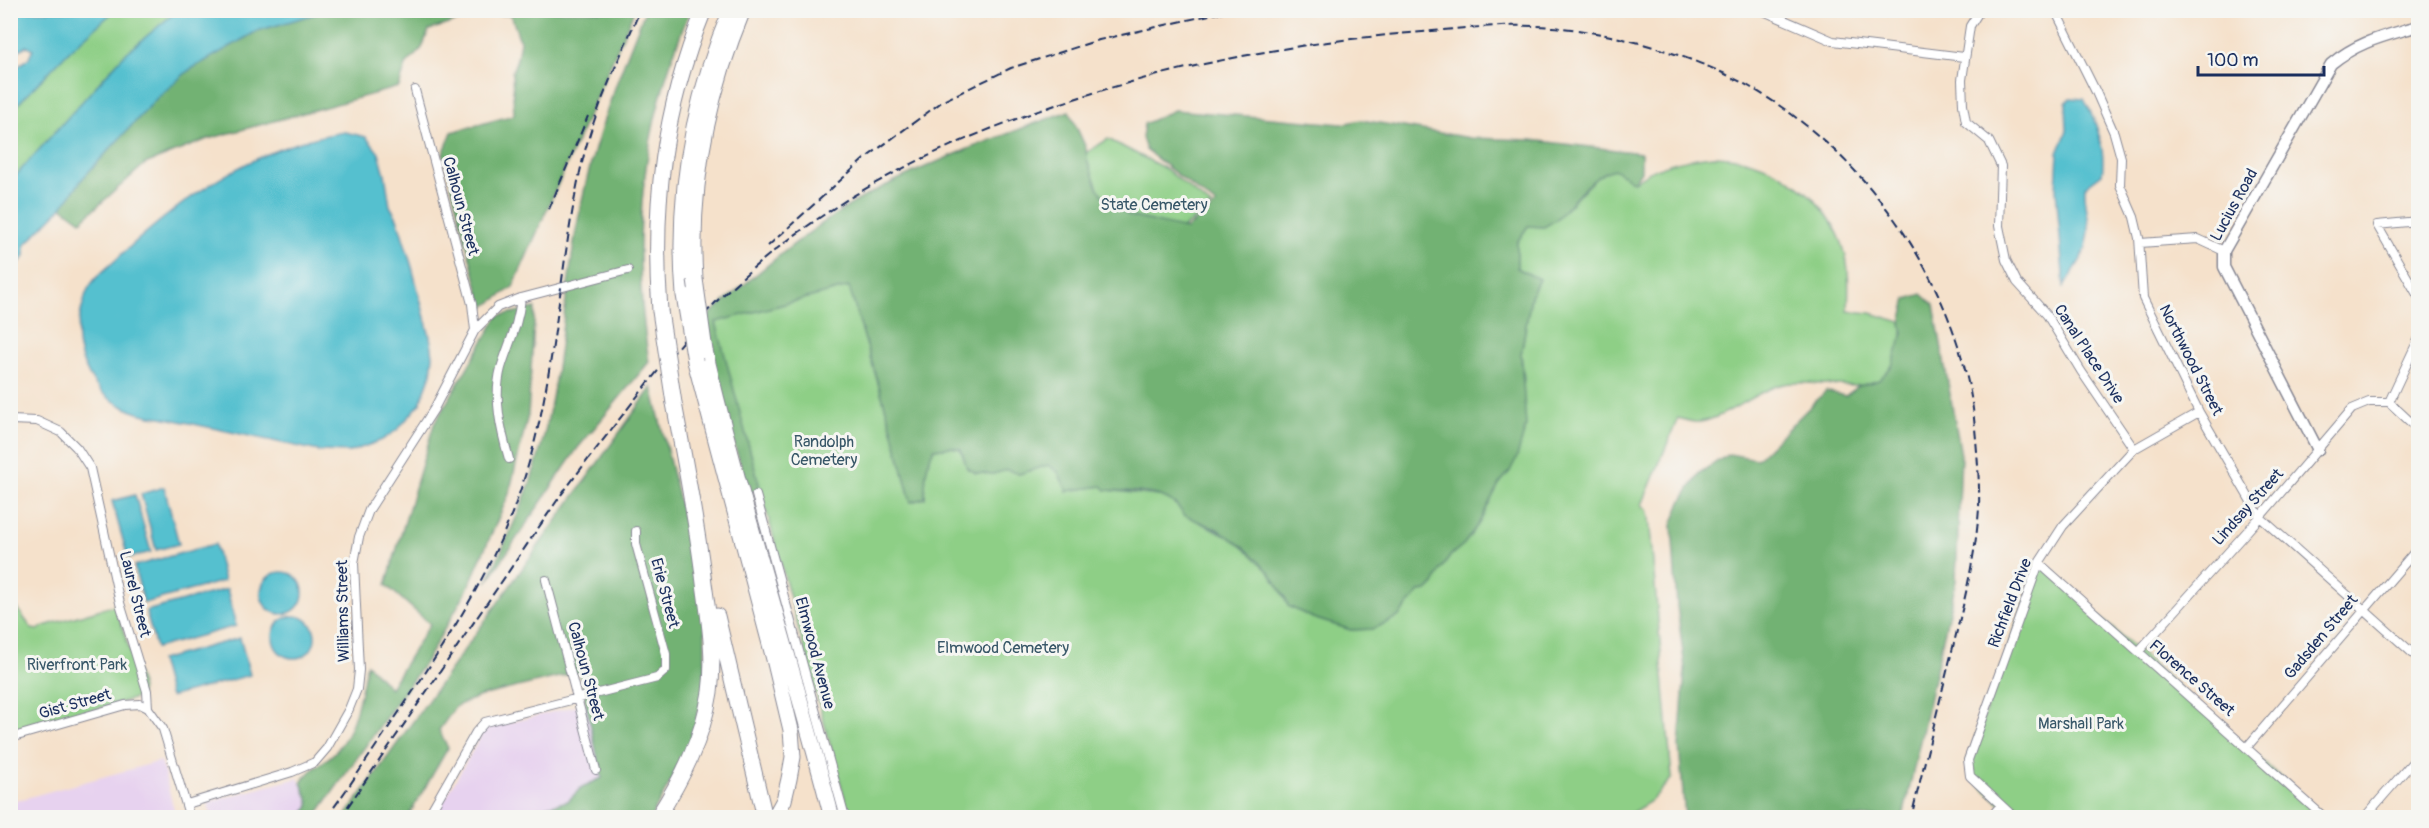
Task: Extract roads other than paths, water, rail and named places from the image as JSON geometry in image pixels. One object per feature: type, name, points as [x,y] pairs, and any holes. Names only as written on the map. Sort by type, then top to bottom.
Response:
[{"type":"highway","points":[[704,10],[673,100],[663,149],[656,227],[660,312],[674,404],[698,531],[765,818]]},
{"type":"highway","points":[[731,10],[703,86],[691,136],[682,216],[684,295],[791,730],[793,757],[789,779],[783,800],[774,818]]},
{"type":"highway","points":[[744,10],[714,89],[700,153],[694,214],[700,356],[732,457],[802,700],[832,818]]},
{"type":"highway","points":[[657,818],[691,758],[710,693],[712,650],[698,531]]},
{"type":"street","points":[[1761,10],[1833,40],[1964,57]]},
{"type":"street","name":"Canal Place Drive","points":[[1980,10],[1970,26],[1964,57],[1962,80],[1966,122],[1989,141],[2001,166],[1999,226],[2006,260],[2017,282],[2048,315],[2081,371],[2134,449]]},
{"type":"street","name":"Northwood Street","points":[[2055,10],[2083,69],[2097,92],[2114,133],[2121,158],[2120,185],[2134,217],[2140,243],[2143,298],[2199,412],[2260,517],[2418,658]]},
{"type":"street","name":"Lucius Road","points":[[2318,450],[2224,267],[2224,251],[2331,64],[2365,41],[2418,26]]},
{"type":"street","name":"Calhoun Street","points":[[415,90],[472,304],[475,330]]},
{"type":"street","points":[[2418,221],[2377,225],[2418,296]]},
{"type":"street","points":[[2140,243],[2198,239],[2224,251]]},
{"type":"street","name":"Williams Street","points":[[187,804],[292,772],[315,762],[327,748],[349,709],[357,689],[359,670],[354,563],[359,537],[369,510],[434,409],[475,330],[498,307],[521,298],[628,270]]},
{"type":"street","points":[[510,459],[501,429],[498,391],[501,368],[519,319],[521,298]]},
{"type":"street","points":[[2418,340],[2389,402],[2418,429]]},
{"type":"street","name":"Lindsay Street","points":[[2139,651],[2260,517],[2352,410],[2369,402],[2389,402]]},
{"type":"street","name":"Richfield Drive","points":[[2001,805],[1970,776],[1968,760],[2039,562],[2063,526],[2134,449],[2199,412]]},
{"type":"street","name":"Laurel Street","points":[[10,420],[37,421],[61,432],[77,448],[90,468],[120,603],[147,692],[148,708],[163,729],[190,818]]},
{"type":"street","name":"Elmwood Avenue","points":[[756,495],[845,818]]},
{"type":"street","name":"Erie Street","points":[[577,697],[657,678],[666,670],[667,663],[636,544],[636,531]]},
{"type":"street","name":"Gadsden Street","points":[[2247,747],[2418,548]]},
{"type":"street","name":"Florence Street","points":[[2039,562],[2325,818]]},
{"type":"street","name":"Calhoun Street","points":[[546,580],[596,770]]},
{"type":"street","points":[[427,818],[484,722],[577,697]]},
{"type":"street","name":"Gist Street","points":[[10,738],[125,705],[140,704],[148,708]]},
{"type":"street","points":[[2364,818],[2418,756]]},
{"type":"street","points":[[1990,818],[2001,805],[2015,818]]},
{"type":"water","points":[[17,11],[114,11],[70,50],[11,111],[11,72],[29,58],[33,49],[26,46],[11,55],[11,16]]},
{"type":"water","points":[[177,11],[325,11],[257,31],[189,70],[157,98],[82,179],[62,207],[25,245],[25,256],[11,272],[11,181],[124,55]]},
{"type":"water","points":[[2070,98],[2084,99],[2088,107],[2099,135],[2103,164],[2102,174],[2085,187],[2089,225],[2088,239],[2080,260],[2064,286],[2056,189],[2058,153],[2067,131],[2066,103]]},
{"type":"water","points":[[345,132],[366,137],[379,153],[390,206],[397,218],[412,267],[431,341],[433,356],[431,374],[420,404],[397,430],[382,440],[350,452],[319,451],[140,414],[120,405],[102,392],[89,375],[78,345],[78,327],[85,297],[95,279],[170,213],[224,176],[282,148],[313,138]]},
{"type":"water","points":[[164,487],[179,544],[156,550],[141,494]]},
{"type":"water","points":[[135,495],[151,552],[128,558],[112,501]]},
{"type":"water","points":[[215,544],[224,581],[144,603],[134,566]]},
{"type":"water","points":[[282,572],[297,578],[303,593],[297,608],[282,614],[267,608],[261,593],[267,578]]},
{"type":"water","points":[[227,589],[236,626],[156,648],[146,611]]},
{"type":"water","points":[[294,616],[309,622],[315,637],[309,652],[294,658],[279,652],[273,637],[279,622]]},
{"type":"water","points":[[240,638],[250,675],[170,697],[160,660]]},
{"type":"railway","points":[[326,818],[412,693],[468,605],[513,511],[535,440],[544,401],[567,242],[587,143],[600,104],[640,10]]},
{"type":"railway","points":[[768,246],[863,160],[943,101],[1011,68],[1099,40],[1232,10]]},
{"type":"railway","points":[[561,495],[702,318],[749,271],[797,233],[848,199],[910,165],[977,134],[1047,108],[1120,85],[1193,67],[1339,40],[1499,26],[1552,27],[1628,40],[1705,65],[1750,87],[1792,115],[1831,147],[1866,184],[1898,224],[1924,267],[1946,312],[1962,360],[1973,409],[1979,508],[1965,596],[1911,818]]},
{"type":"railway","points":[[549,209],[588,116]]},
{"type":"railway","points":[[340,818],[565,489]]},
{"type":"park label","name":"State Cemetery","points":[[1154,205]]},
{"type":"park label","name":"Randolph Cemetery","points":[[824,451]]},
{"type":"park label","name":"Elmwood Cemetery","points":[[1003,648]]},
{"type":"park label","name":"Riverfront Park","points":[[77,665]]},
{"type":"park label","name":"Marshall Park","points":[[2081,724]]}]
